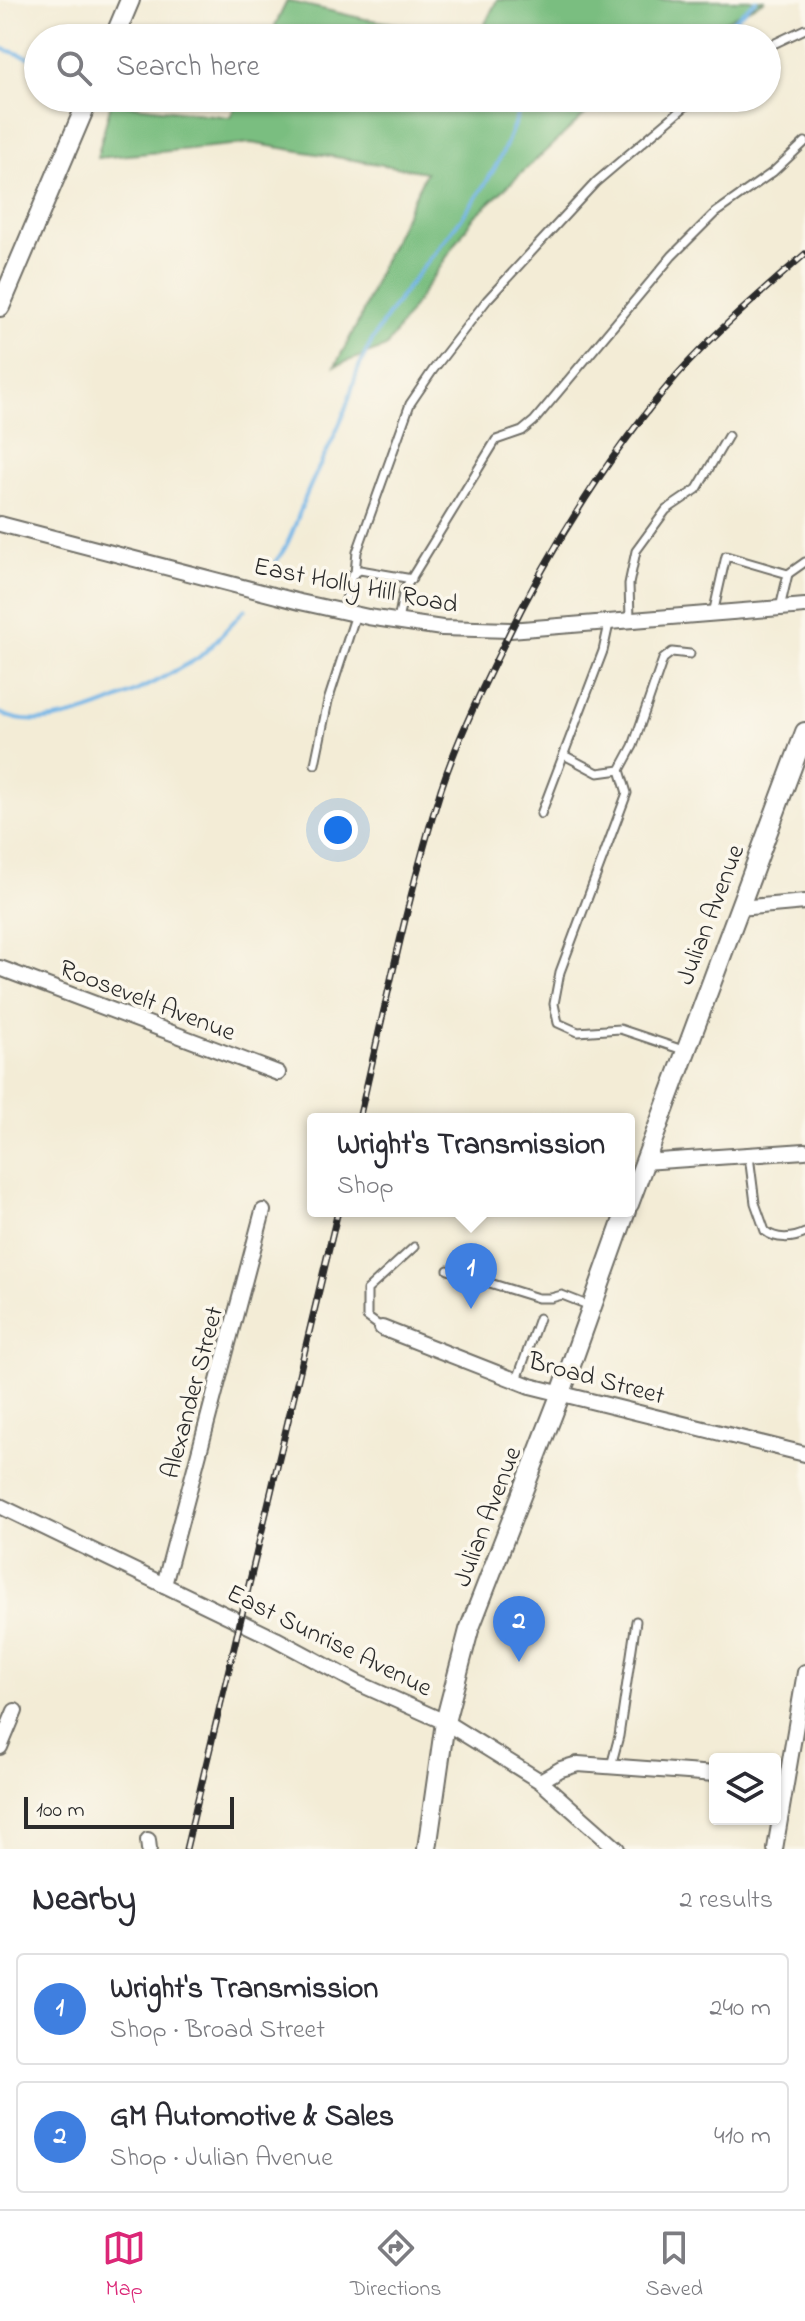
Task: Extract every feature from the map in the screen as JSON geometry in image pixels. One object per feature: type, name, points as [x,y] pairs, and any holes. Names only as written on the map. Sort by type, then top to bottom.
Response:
[{"type":"street","points":[[120,24],[130,0]]},
{"type":"street","points":[[0,307],[83,112]]},
{"type":"street","name":"East Holly Hill Road","points":[[0,524],[350,612],[442,628],[510,630],[805,606]]},
{"type":"street","name":"Julian Avenue","points":[[635,1187],[805,732]]},
{"type":"street","points":[[739,908],[805,902]]},
{"type":"street","name":"Roosevelt Avenue","points":[[0,968],[278,1073]]},
{"type":"street","points":[[644,1162],[805,1151]]},
{"type":"street","name":"Alexander Street","points":[[164,1585],[263,1211]]},
{"type":"street","name":"Julian Avenue","points":[[427,1849],[445,1722],[469,1630],[561,1393],[624,1217]]},
{"type":"street","name":"Broad Street","points":[[382,1328],[517,1381],[805,1454]]},
{"type":"street","name":"East Sunrise Avenue","points":[[0,1506],[276,1639],[358,1683],[445,1722],[540,1781],[617,1849]]},
{"type":"street","points":[[781,1783],[805,1672]]},
{"type":"street","points":[[0,1747],[15,1711]]},
{"type":"street","points":[[540,1781],[578,1764],[709,1774]]},
{"type":"street","points":[[775,1849],[777,1825]]},
{"type":"lane","points":[[781,40],[805,29]]},
{"type":"lane","points":[[315,764],[350,612],[357,552],[410,404],[487,300],[596,182],[678,112]]},
{"type":"lane","points":[[397,622],[404,590],[496,440],[522,431],[534,421],[683,245],[715,213],[773,172],[805,142]]},
{"type":"lane","points":[[630,621],[629,584],[636,551],[666,510],[697,489],[728,436]]},
{"type":"lane","points":[[713,614],[726,556],[788,574]]},
{"type":"lane","points":[[780,608],[788,574],[805,562]]},
{"type":"lane","points":[[355,573],[360,570],[412,579]]},
{"type":"lane","points":[[541,814],[603,651],[609,624]]},
{"type":"lane","points":[[685,1051],[620,1029],[578,1032],[558,1023],[554,1004],[560,972],[627,793],[620,770],[633,746],[663,659],[672,652],[690,654]]},
{"type":"lane","points":[[564,755],[598,773],[620,770]]},
{"type":"lane","points":[[749,1156],[755,1203],[765,1231],[782,1237],[805,1233]]},
{"type":"lane","points":[[382,1328],[367,1317],[367,1290],[414,1247]]},
{"type":"lane","points":[[448,1270],[538,1298],[562,1295],[592,1307]]},
{"type":"lane","points":[[517,1381],[539,1318]]},
{"type":"lane","points":[[611,1766],[619,1736],[636,1621]]},
{"type":"green space","points":[[497,0],[765,0],[720,24],[485,24]]},
{"type":"green space","points":[[287,1],[399,24],[276,24]]},
{"type":"green space","points":[[109,112],[188,112],[230,117],[232,112],[588,112],[473,218],[386,347],[335,366],[360,319],[426,172],[251,143],[97,158]]},
{"type":"waterway","points":[[729,24],[756,0]]},
{"type":"waterway","points":[[0,48],[24,56]]},
{"type":"waterway","points":[[262,574],[279,557],[291,536],[372,341],[404,292],[490,176],[519,112]]},
{"type":"waterway","points":[[0,713],[20,720],[43,720],[68,716],[118,699],[196,659],[245,609]]},
{"type":"railway","points":[[360,1113],[407,912],[441,789],[469,718],[519,613],[580,506],[651,407],[707,343],[805,254]]},
{"type":"railway","points":[[186,1849],[337,1217]]},
{"type":"place","name":"Wright's Transmission","points":[[471,1309]]},
{"type":"place","name":"GM Automotive & Sales","points":[[519,1662]]}]
